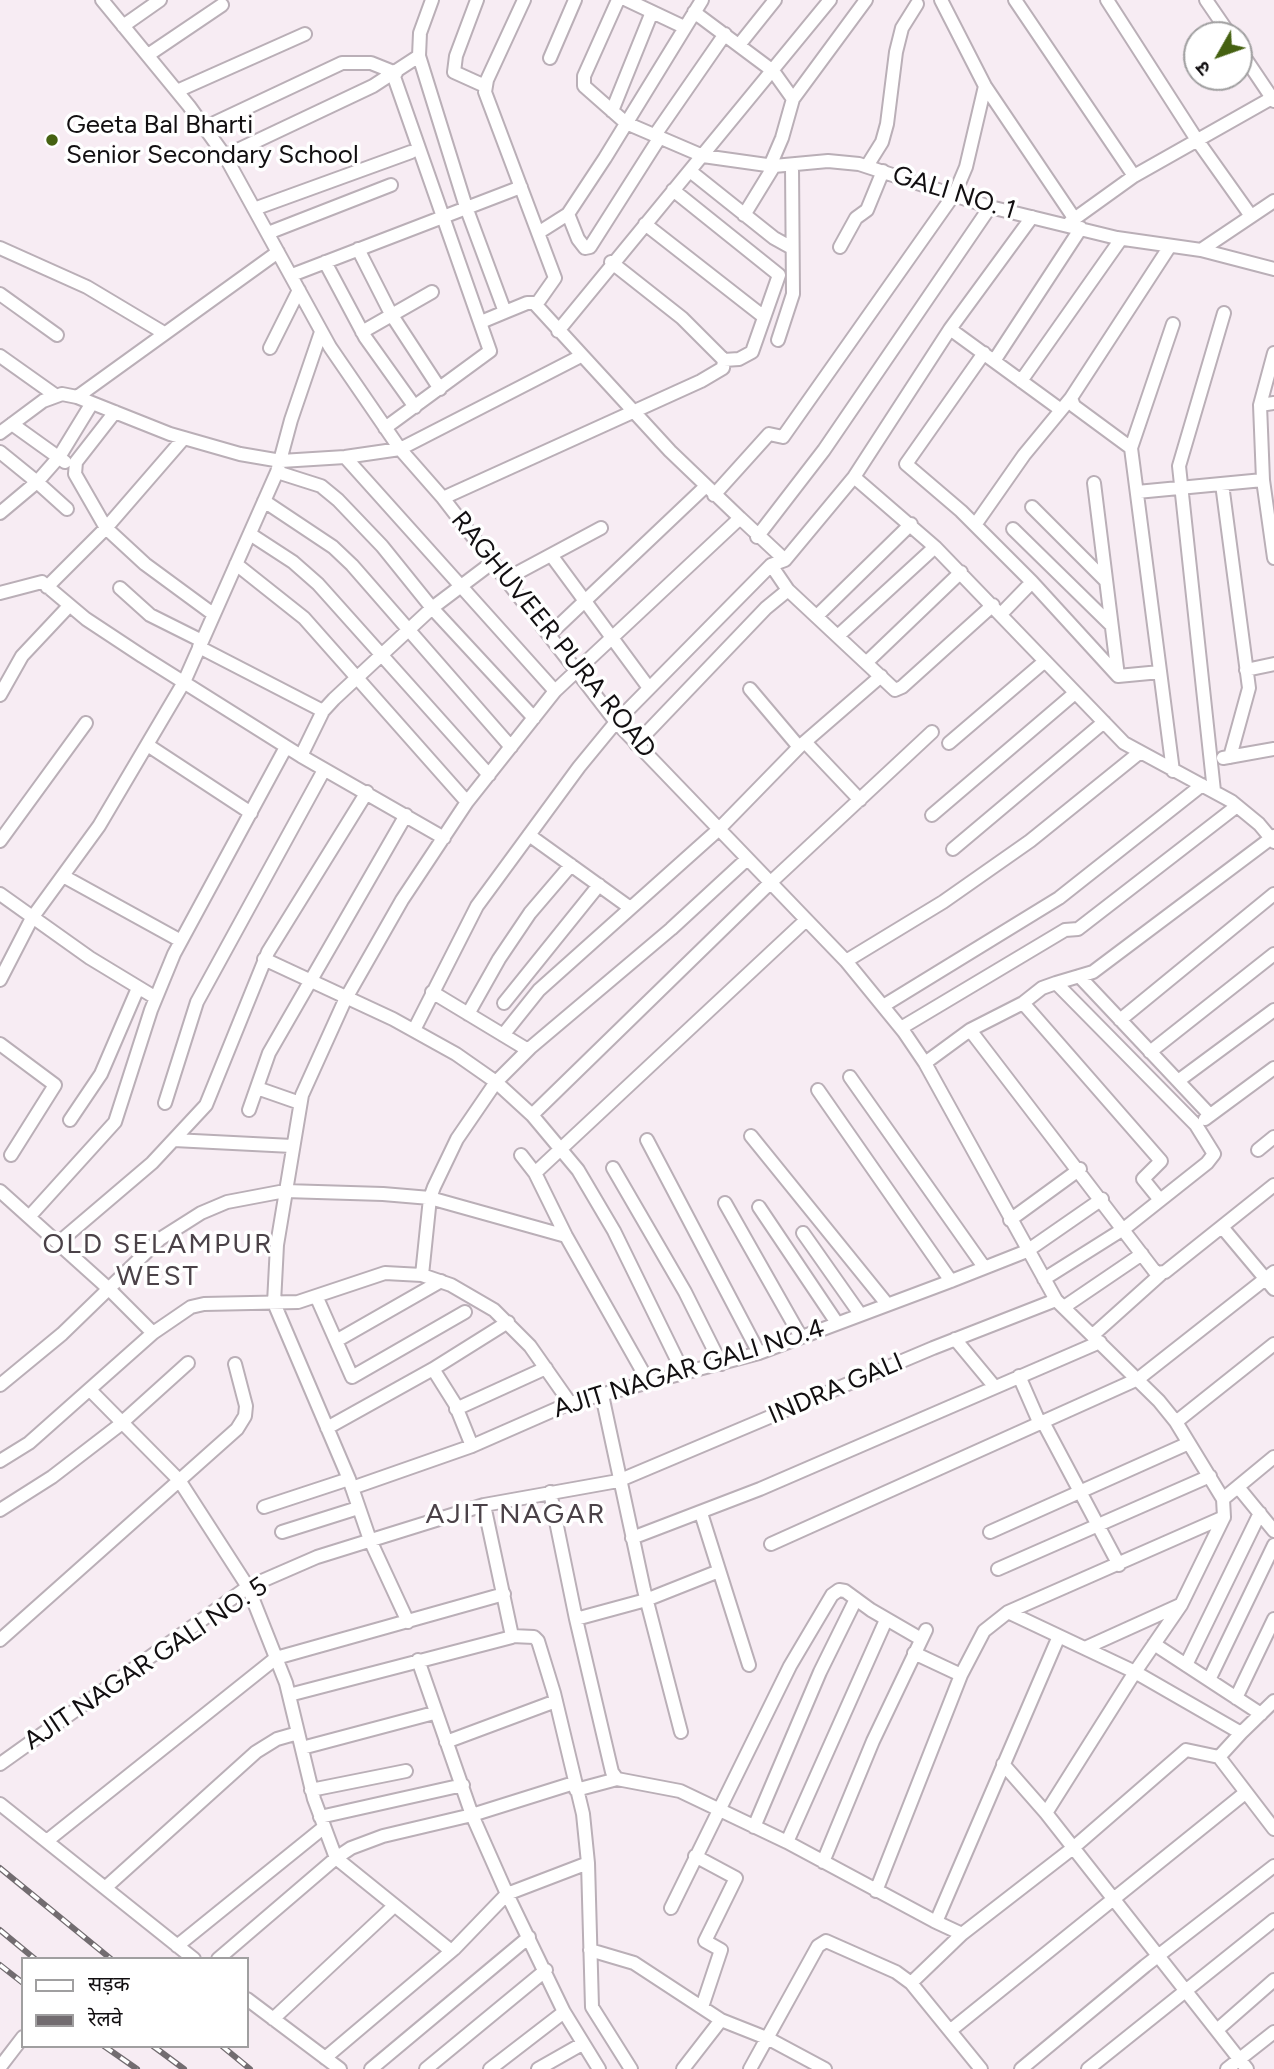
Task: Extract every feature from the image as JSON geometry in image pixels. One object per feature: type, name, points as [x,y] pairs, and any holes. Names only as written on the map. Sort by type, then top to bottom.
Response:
[{"type":"street","name":"RAGHUVEER PURA ROAD","points":[[102,0],[206,127],[292,275],[321,332],[400,449],[443,498],[616,722],[846,961],[901,1028],[925,1063],[1027,1251]]},
{"type":"street","points":[[123,26],[160,0]]},
{"type":"street","points":[[432,0],[420,33],[419,56],[466,207],[505,312]]},
{"type":"street","points":[[477,0],[456,56],[454,72],[485,86]]},
{"type":"street","points":[[481,322],[527,303],[535,303],[555,280],[485,86],[524,0]]},
{"type":"street","points":[[550,58],[575,0]]},
{"type":"street","name":"GALI NO. 1","points":[[618,0],[584,80],[588,91],[626,123],[703,156],[792,167],[843,161],[1032,217],[1074,224],[1121,239],[1201,250],[1274,269]]},
{"type":"street","points":[[627,0],[684,27]]},
{"type":"street","points":[[538,233],[568,214],[702,0]]},
{"type":"street","points":[[739,45],[775,0]]},
{"type":"street","points":[[558,331],[611,262],[703,156],[830,0]]},
{"type":"street","points":[[744,215],[772,166],[793,99],[866,0]]},
{"type":"street","points":[[940,0],[985,86],[1074,224]]},
{"type":"street","points":[[1015,0],[1134,176]]},
{"type":"street","points":[[1107,0],[1196,140],[1251,216]]},
{"type":"street","points":[[1206,0],[1220,21]]},
{"type":"street","points":[[867,166],[882,142],[887,124],[895,52],[902,28],[917,4]]},
{"type":"street","points":[[148,55],[222,5]]},
{"type":"street","points":[[612,111],[652,12]]},
{"type":"street","points":[[694,12],[773,71],[793,99]]},
{"type":"street","points":[[177,91],[305,34]]},
{"type":"street","points":[[568,214],[578,239],[585,248],[590,247],[657,136],[725,34]]},
{"type":"street","points":[[225,156],[325,111],[395,73],[419,56]]},
{"type":"street","points":[[206,127],[342,63],[371,63],[395,73],[441,217],[490,351],[385,428]]},
{"type":"street","points":[[1118,676],[1032,582],[975,525],[906,464],[989,357],[1074,224],[1134,176],[1273,99],[1253,70]]},
{"type":"street","points":[[550,634],[710,491],[769,433],[783,437],[955,193],[966,167],[985,86]]},
{"type":"street","points":[[254,209],[411,152]]},
{"type":"street","points":[[778,340],[793,294],[792,167]]},
{"type":"street","points":[[690,171],[744,215],[792,248]]},
{"type":"street","points":[[840,247],[856,218],[867,210],[883,171]]},
{"type":"street","points":[[268,233],[391,186]]},
{"type":"street","points":[[292,275],[521,187]]},
{"type":"street","points":[[673,190],[779,275],[752,352],[738,359],[724,360]]},
{"type":"street","points":[[1201,250],[1274,201]]},
{"type":"street","points":[[757,537],[832,439],[990,206]]},
{"type":"street","points":[[414,1030],[467,922],[529,835],[616,722],[771,565],[785,560],[854,477],[950,329],[1032,217]]},
{"type":"street","points":[[645,224],[764,317]]},
{"type":"street","points":[[1021,381],[1121,239]]},
{"type":"street","points":[[975,525],[1024,455],[1071,398],[1170,246]]},
{"type":"street","points":[[0,248],[87,287],[164,333]]},
{"type":"street","points":[[358,249],[391,314],[440,389]]},
{"type":"street","points":[[77,397],[278,252]]},
{"type":"street","points":[[325,262],[362,332],[415,407]]},
{"type":"street","points":[[443,498],[636,411],[718,372],[725,364],[682,318],[611,262]]},
{"type":"street","points":[[270,348],[299,290]]},
{"type":"street","points":[[362,332],[432,292]]},
{"type":"street","points":[[0,294],[57,335]]},
{"type":"street","points":[[535,303],[581,356],[710,491],[785,560]]},
{"type":"street","points":[[883,1006],[1059,898],[1208,788],[1212,760],[1179,466],[1224,313]]},
{"type":"street","points":[[1173,324],[1131,447],[1173,771]]},
{"type":"street","points":[[950,329],[1061,410]]},
{"type":"street","points":[[0,980],[33,918],[149,746],[184,682],[279,467],[290,420],[321,332]]},
{"type":"street","points":[[1274,353],[1260,405],[1263,480],[1274,558]]},
{"type":"street","points":[[0,356],[55,395],[77,397],[184,438],[279,467],[321,486],[382,546],[432,608],[534,718]]},
{"type":"street","points":[[279,467],[400,449],[581,356]]},
{"type":"street","points":[[0,433],[55,395]]},
{"type":"street","points":[[1071,398],[1074,406],[1131,447]]},
{"type":"street","points":[[1260,405],[1274,402]]},
{"type":"street","points":[[0,513],[37,482],[59,457],[92,403]]},
{"type":"street","points":[[73,469],[115,412]]},
{"type":"street","points":[[12,424],[73,469],[106,528],[145,564],[214,614]]},
{"type":"street","points":[[47,587],[106,528],[184,438]]},
{"type":"street","points":[[0,452],[67,509]]},
{"type":"street","points":[[345,457],[458,587],[555,691]]},
{"type":"street","points":[[854,477],[911,524],[961,572],[1104,722],[1139,754],[1208,788],[1237,806],[1273,839],[1093,972],[1042,988],[1023,1003],[970,1030],[925,1063]]},
{"type":"street","points":[[1137,492],[1263,480]]},
{"type":"street","points":[[1094,483],[1118,676]]},
{"type":"street","points":[[1222,484],[1249,688],[1230,757]]},
{"type":"street","points":[[264,501],[333,547],[511,747]]},
{"type":"street","points":[[1032,508],[1105,580]]},
{"type":"street","points":[[408,1622],[370,1540],[350,1484],[274,1303],[277,1245],[300,1103],[309,1076],[345,1000],[402,900],[467,802],[555,691],[740,518]]},
{"type":"street","points":[[818,615],[911,524]]},
{"type":"street","points":[[506,579],[601,528]]},
{"type":"street","points":[[1013,529],[1111,625]]},
{"type":"street","points":[[250,534],[293,562],[318,583],[489,775]]},
{"type":"street","points":[[839,635],[935,547]]},
{"type":"street","points":[[551,555],[649,688]]},
{"type":"street","points":[[301,757],[323,711],[432,608],[493,562]]},
{"type":"street","points":[[236,564],[304,618],[467,802]]},
{"type":"street","points":[[771,565],[788,590],[818,615],[895,690],[1032,582]]},
{"type":"street","points":[[867,662],[961,572]]},
{"type":"street","points":[[0,593],[38,582],[69,606],[301,757],[444,838]]},
{"type":"street","points":[[120,589],[150,615],[323,711]]},
{"type":"street","points":[[636,744],[741,634],[788,590]]},
{"type":"street","points":[[0,695],[22,656],[69,606]]},
{"type":"street","points":[[949,743],[1045,661]]},
{"type":"street","points":[[1246,670],[1274,664]]},
{"type":"street","points":[[1118,676],[1160,672]]},
{"type":"street","points":[[503,1035],[539,990],[629,907],[636,906],[718,830],[802,744],[881,676]]},
{"type":"street","points":[[750,689],[860,800]]},
{"type":"street","points":[[932,815],[1076,693]]},
{"type":"street","points":[[953,849],[1104,722]]},
{"type":"street","points":[[0,841],[86,723]]},
{"type":"street","points":[[532,1115],[770,883],[932,732]]},
{"type":"street","points":[[149,746],[251,814]]},
{"type":"street","points":[[29,1217],[115,1122],[156,998],[181,941],[286,747]]},
{"type":"street","points":[[1212,760],[1274,749]]},
{"type":"street","points":[[846,961],[943,902],[1030,841],[1139,754]]},
{"type":"street","points":[[165,1103],[197,1002],[324,770]]},
{"type":"street","points":[[58,1243],[174,1140],[201,1111],[212,1092],[264,960],[367,792]]},
{"type":"street","points":[[901,1028],[1065,930],[1078,929],[1237,806]]},
{"type":"street","points":[[249,1110],[269,1053],[406,815]]},
{"type":"street","points":[[529,835],[629,907]]},
{"type":"street","points":[[422,1275],[430,1198],[457,1139],[496,1082],[528,1050],[671,929],[747,859]]},
{"type":"street","points":[[468,1014],[499,959],[530,913],[571,865]]},
{"type":"street","points":[[63,876],[181,941]]},
{"type":"street","points":[[504,1003],[599,885]]},
{"type":"street","points":[[0,894],[156,998]]},
{"type":"street","points":[[1120,1020],[1274,894]]},
{"type":"street","points":[[535,1173],[806,920]]},
{"type":"street","points":[[1150,1052],[1274,954]]},
{"type":"street","points":[[264,960],[414,1030],[456,1054],[496,1082],[532,1115],[562,1147],[614,1231],[683,1372]]},
{"type":"street","points":[[1079,976],[1210,1115]]},
{"type":"street","points":[[1044,1279],[1125,1228],[1214,1154],[1196,1125],[1056,984]]},
{"type":"street","points":[[70,1120],[101,1074],[138,988]]},
{"type":"street","points":[[432,992],[528,1050]]},
{"type":"street","points":[[1023,1003],[1161,1161],[1143,1179],[1160,1200]]},
{"type":"street","points":[[1178,1081],[1274,1010]]},
{"type":"street","points":[[970,1030],[1125,1228],[1152,1269],[1161,1274]]},
{"type":"street","points":[[0,1044],[55,1085],[11,1155]]},
{"type":"street","points":[[1196,1125],[1274,1068]]},
{"type":"street","points":[[850,1077],[984,1267]]},
{"type":"street","points":[[257,1087],[300,1103]]},
{"type":"street","points":[[818,1090],[951,1281]]},
{"type":"street","points":[[751,1136],[887,1304]]},
{"type":"street","points":[[1258,1150],[1274,1138]]},
{"type":"street","points":[[647,1139],[759,1353]]},
{"type":"street","points":[[174,1140],[292,1146]]},
{"type":"street","points":[[521,1155],[535,1173],[566,1236],[648,1381]]},
{"type":"street","points":[[613,1168],[685,1292],[721,1364]]},
{"type":"street","points":[[1010,1220],[1080,1170]]},
{"type":"street","points":[[632,1538],[701,1513],[1020,1376],[1097,1339],[1161,1274],[1274,1185]]},
{"type":"street","points":[[0,1191],[109,1289],[153,1333]]},
{"type":"street","points":[[0,1385],[62,1334],[159,1239],[201,1213],[227,1202],[285,1191],[430,1198],[566,1236]]},
{"type":"street","name":"AJIT NAGAR GALI NO.4","points":[[264,1507],[350,1484],[472,1446],[570,1403],[759,1353],[1027,1251],[1102,1199]]},
{"type":"street","points":[[725,1203],[801,1337]]},
{"type":"street","points":[[759,1207],[837,1324]]},
{"type":"street","points":[[771,1544],[1138,1379],[1271,1280],[1222,1227]]},
{"type":"street","points":[[803,1233],[860,1314]]},
{"type":"street","points":[[1027,1251],[1060,1303],[1138,1379],[1176,1422],[1210,1476],[1224,1507]]},
{"type":"street","name":"INDRA GALI","points":[[618,1481],[955,1339],[1060,1303],[1142,1254]]},
{"type":"street","points":[[0,1461],[19,1451],[176,1315],[204,1304],[274,1303],[317,1298],[385,1273],[422,1275],[478,1299],[508,1322],[546,1368],[570,1403]]},
{"type":"street","points":[[337,1341],[440,1281]]},
{"type":"street","points":[[317,1298],[352,1377],[465,1312]]},
{"type":"street","points":[[327,1428],[433,1369],[508,1322]]},
{"type":"street","points":[[955,1339],[994,1386]]},
{"type":"street","points":[[1176,1422],[1274,1344]]},
{"type":"street","points":[[0,1510],[52,1477],[124,1421],[188,1363]]},
{"type":"street","points":[[0,1640],[242,1423],[246,1406],[235,1364]]},
{"type":"street","points":[[456,1409],[546,1368]]},
{"type":"street","points":[[433,1369],[456,1409],[472,1446]]},
{"type":"street","points":[[1020,1376],[1041,1423],[1119,1565]]},
{"type":"street","points":[[91,1391],[124,1421],[179,1480],[248,1587],[289,1695],[311,1790],[336,1857],[450,1950]]},
{"type":"street","points":[[602,1395],[618,1481],[681,1732]]},
{"type":"street","points":[[990,1532],[1189,1443]]},
{"type":"street","points":[[1046,1813],[1135,1672],[1181,1605],[1224,1507],[1238,1487],[1274,1457]]},
{"type":"street","points":[[998,1569],[1210,1476]]},
{"type":"street","name":"AJIT NAGAR GALI NO. 5","points":[[0,1764],[248,1587],[317,1557],[484,1505],[618,1481]]},
{"type":"street","points":[[1238,1487],[1274,1531]]},
{"type":"street","points":[[550,1492],[576,1619],[612,1772],[617,1779]]},
{"type":"street","points":[[484,1505],[512,1637]]},
{"type":"street","points":[[876,1891],[961,1675],[979,1638],[992,1623],[1008,1612],[1119,1565],[1224,1507]]},
{"type":"street","points":[[282,1532],[358,1508]]},
{"type":"street","points":[[701,1513],[749,1665]]},
{"type":"street","points":[[1186,1665],[1259,1513]]},
{"type":"street","points":[[1209,1680],[1274,1545]]},
{"type":"street","points":[[576,1619],[646,1600],[719,1571]]},
{"type":"street","points":[[671,1908],[718,1807],[816,1619],[839,1590],[886,1620],[923,1635],[822,1862]]},
{"type":"street","points":[[48,1840],[276,1658],[504,1594]]},
{"type":"street","points":[[754,1827],[820,1672],[856,1600]]},
{"type":"street","points":[[1085,1648],[1181,1605]]},
{"type":"street","points":[[1008,1612],[1135,1672],[1241,1733]]},
{"type":"street","points":[[1236,1698],[1274,1619]]},
{"type":"street","points":[[787,1842],[886,1620]]},
{"type":"street","points":[[934,1921],[939,1920],[1059,1636]]},
{"type":"street","points":[[289,1695],[512,1637],[536,1638],[556,1701],[583,1814],[588,1863],[592,2007],[631,2069]]},
{"type":"street","points":[[1154,1644],[1261,1714]]},
{"type":"street","points":[[914,1653],[961,1675]]},
{"type":"street","points":[[418,1660],[434,1713],[472,1815],[564,2012],[599,2069]]},
{"type":"street","points":[[446,1742],[556,1701]]},
{"type":"street","points":[[1219,1757],[1274,1701]]},
{"type":"street","points":[[302,1748],[434,1713]]},
{"type":"street","points":[[105,1888],[256,1752],[277,1739],[298,1733]]},
{"type":"street","points":[[911,1983],[962,1934],[1073,1848],[1177,1755],[1194,1750],[1219,1757],[1274,1829]]},
{"type":"street","points":[[1003,1764],[1046,1813],[1156,1957],[1243,2064]]},
{"type":"street","points":[[311,1790],[406,1771]]},
{"type":"street","points":[[220,1957],[336,1857],[383,1836],[575,1787],[617,1779],[665,1786],[718,1807],[962,1934]]},
{"type":"street","points":[[177,1946],[321,1822],[463,1785]]},
{"type":"street","points":[[951,2030],[1245,1793]]},
{"type":"street","points":[[0,1804],[191,1957]]},
{"type":"street","points":[[695,1856],[736,1878],[705,1941],[721,1950],[702,2007]]},
{"type":"street","points":[[325,2058],[454,1949],[507,1894],[588,1863]]},
{"type":"street","points":[[1021,2069],[1156,1957],[1274,1867]]},
{"type":"street","points":[[273,2019],[394,1906]]},
{"type":"street","points":[[1088,2069],[1183,1990],[1274,1920]]},
{"type":"street","points":[[371,2069],[529,1937]]},
{"type":"street","points":[[750,2069],[823,1942],[896,1972],[911,1983],[981,2069]]},
{"type":"street","points":[[590,1950],[635,1963],[721,2020],[769,2039],[825,2069]]},
{"type":"street","points":[[426,2069],[546,1970]]},
{"type":"street","points":[[1217,2030],[1274,1980]]},
{"type":"street","points":[[248,2000],[340,2069]]},
{"type":"street","points":[[490,2069],[564,2012]]},
{"type":"street","points":[[682,2069],[714,2025],[721,2020]]},
{"type":"street","points":[[1227,2069],[1243,2064],[1274,2032]]},
{"type":"street","points":[[0,2067],[21,2040]]},
{"type":"street","points":[[538,2069],[582,2044]]},
{"type":"railway","points":[[0,1868],[109,1957]]},
{"type":"railway","points":[[0,1930],[33,1957]]},
{"type":"railway","points":[[0,1965],[21,1981]]},
{"type":"railway","points":[[107,2048],[137,2069]]},
{"type":"railway","points":[[156,2048],[184,2069]]},
{"type":"railway","points":[[224,2048],[250,2069]]},
{"type":"place","name":"Geeta Bal Bharti Senior Secondary School","points":[[52,140]]},
{"type":"district","name":"OLD SELAMPUR WEST","points":[[158,1261]]},
{"type":"district","name":"AJIT NAGAR","points":[[516,1515]]}]
